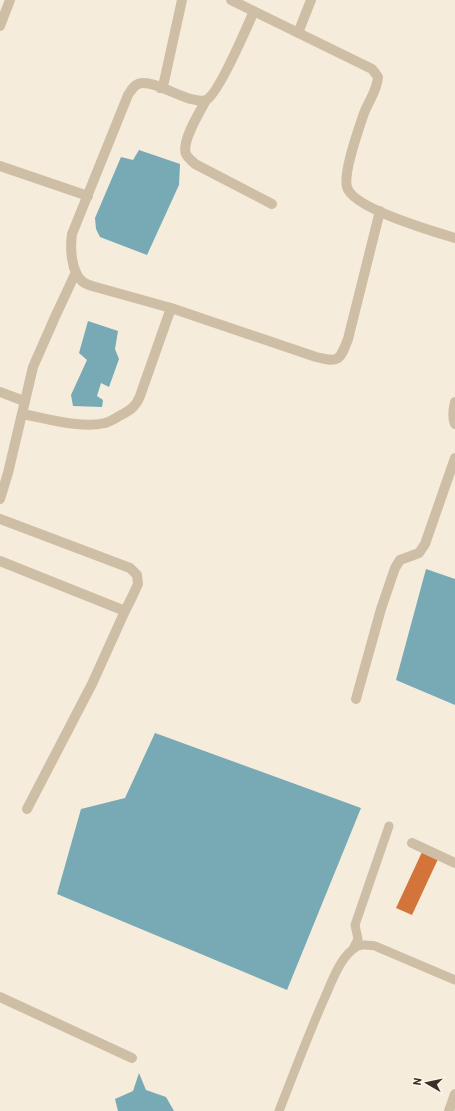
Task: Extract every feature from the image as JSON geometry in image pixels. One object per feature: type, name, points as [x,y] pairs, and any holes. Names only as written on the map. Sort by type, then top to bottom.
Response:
[{"type":"street","points":[[0,26],[10,0]]},
{"type":"street","points":[[160,88],[164,82],[182,0]]},
{"type":"street","points":[[231,0],[372,69],[378,77],[377,86],[363,114],[357,134],[348,169],[346,185],[348,190],[354,197],[380,211],[426,229],[455,238]]},
{"type":"street","points":[[298,33],[311,0]]},
{"type":"street","points":[[254,11],[220,82],[214,93],[206,100],[188,138],[185,148],[187,156],[195,164],[272,204]]},
{"type":"street","points":[[206,100],[183,98],[148,83],[140,84],[134,87],[131,91],[72,234],[70,244],[72,260],[76,272],[82,282],[171,308],[316,357],[336,360],[342,354],[348,339],[380,211]]},
{"type":"street","points":[[0,166],[88,196]]},
{"type":"street","points":[[0,499],[8,473],[24,401],[34,367],[76,272]]},
{"type":"street","points":[[22,414],[70,423],[92,425],[106,423],[131,410],[140,396],[171,308]]},
{"type":"street","points":[[0,392],[24,401]]},
{"type":"street","points":[[455,402],[453,408],[453,419],[455,424]]},
{"type":"street","points":[[356,699],[381,609],[395,568],[400,560],[418,553],[425,544],[455,458]]},
{"type":"street","points":[[0,519],[130,568],[137,575],[138,584],[92,684],[27,809]]},
{"type":"street","points":[[0,560],[125,611]]},
{"type":"street","points":[[412,843],[455,863]]},
{"type":"street","points":[[0,997],[132,1058]]},
{"type":"street","points":[[448,1111],[455,1094]]},
{"type":"lane","points":[[279,1111],[312,1026],[333,978],[358,939],[355,924],[388,826]]},
{"type":"lane","points":[[353,949],[363,944],[375,946],[455,980]]},
{"type":"water","points":[[139,150],[180,164],[179,185],[147,255],[100,237],[96,229],[95,218],[121,157],[133,160]]},
{"type":"water","points":[[88,321],[118,331],[115,349],[119,359],[109,387],[101,383],[97,396],[103,400],[102,407],[73,406],[71,395],[87,360],[79,353]]},
{"type":"water","points":[[426,569],[455,579],[455,705],[396,680]]},
{"type":"water","points":[[155,733],[361,808],[287,990],[57,894],[81,809],[125,798]]},
{"type":"water","points":[[139,1073],[146,1090],[166,1097],[174,1111],[118,1111],[115,1099],[133,1091]]},
{"type":"building","points":[[422,852],[438,859],[412,915],[396,908]]}]
